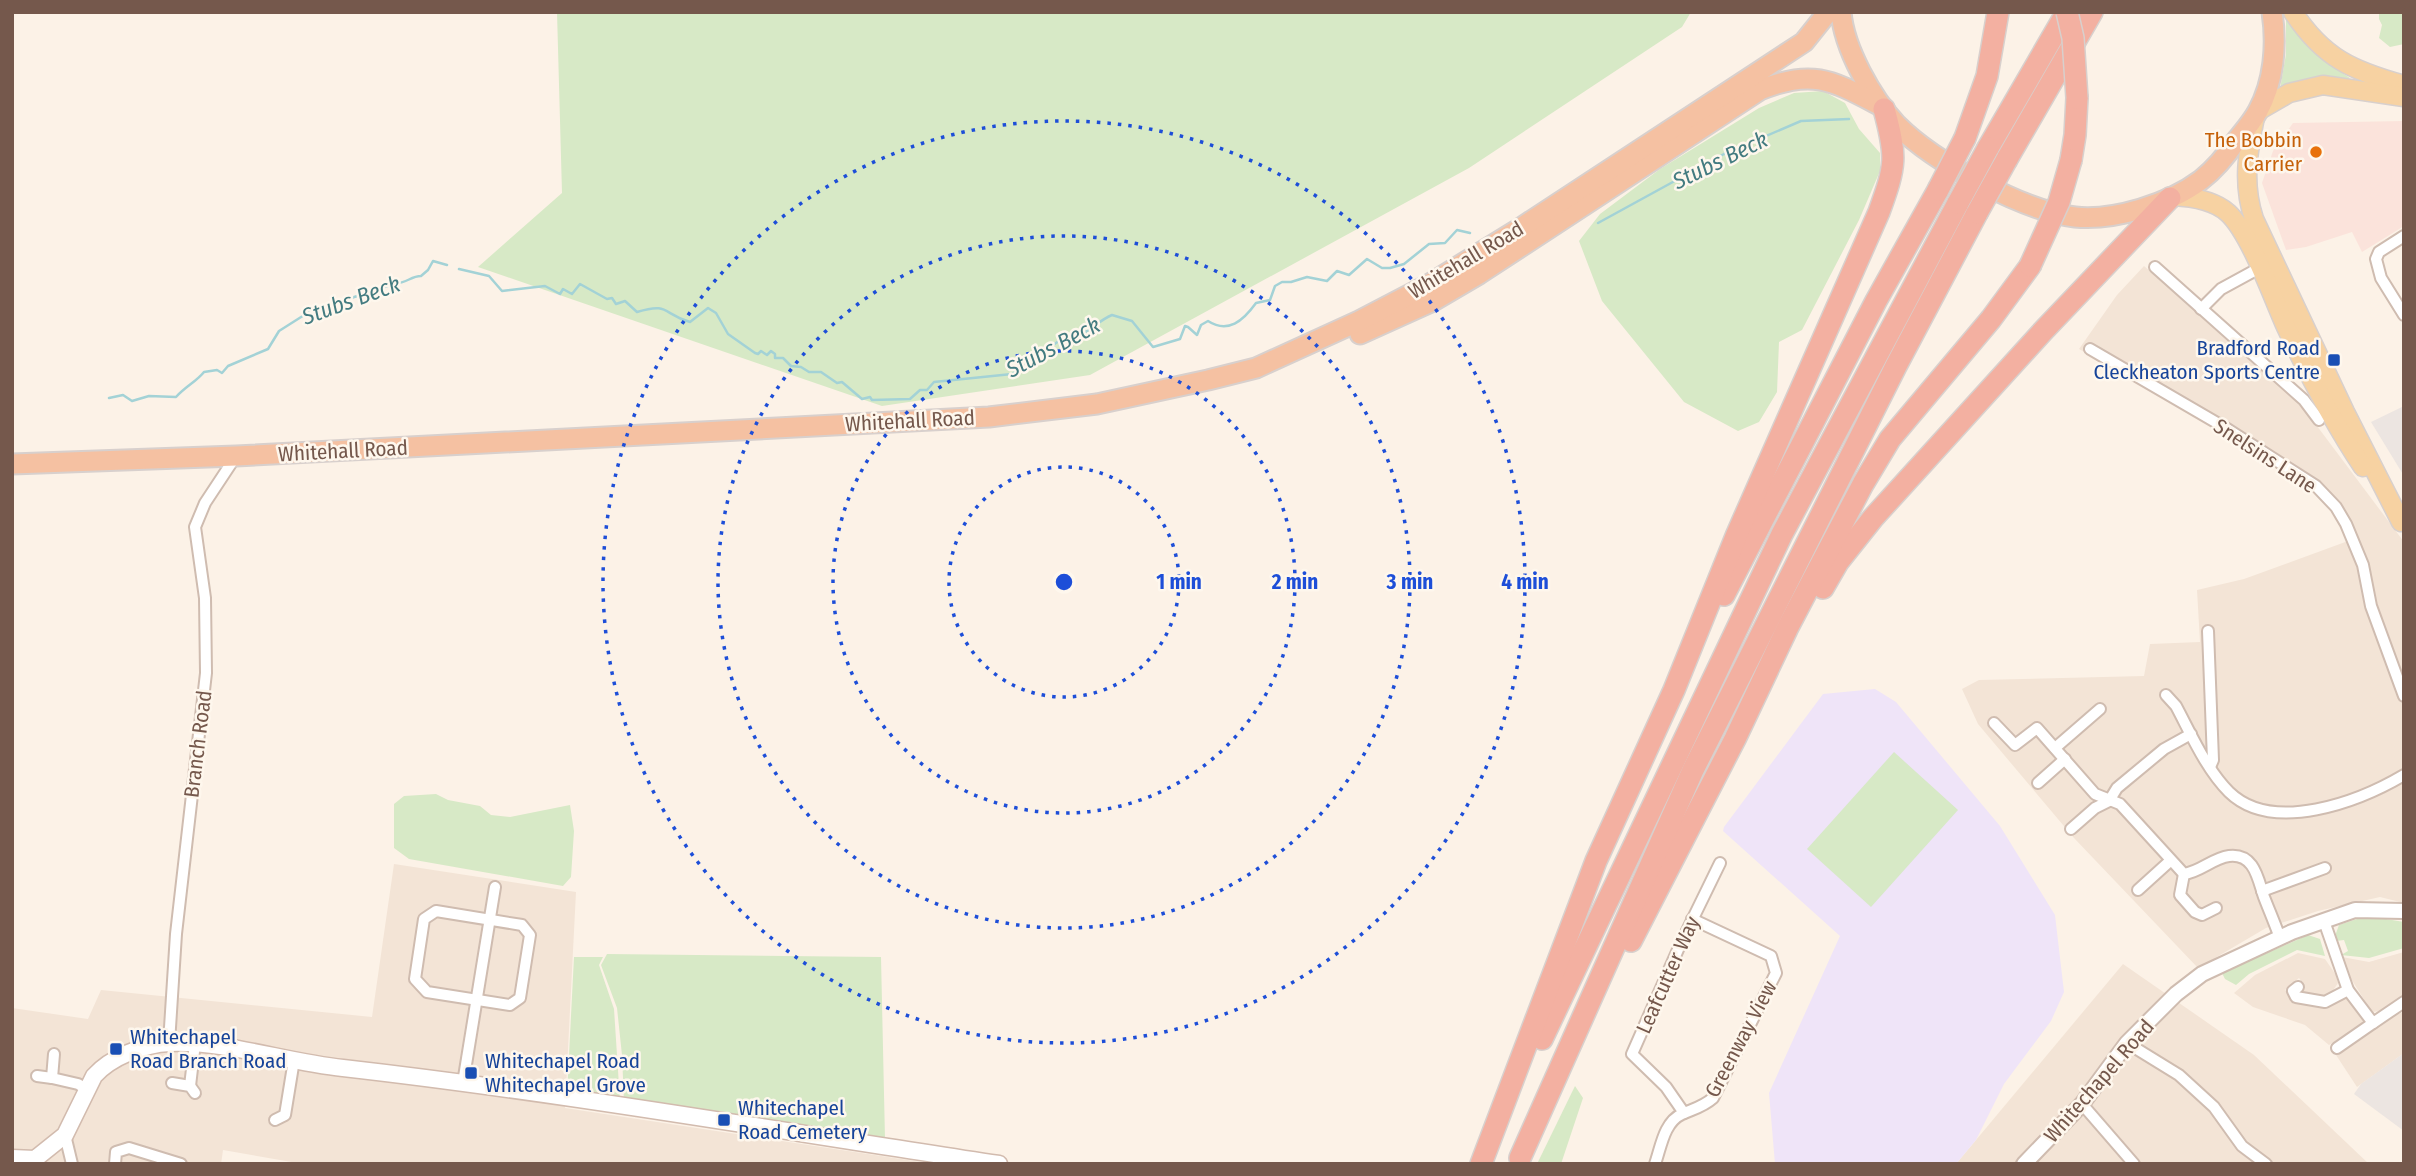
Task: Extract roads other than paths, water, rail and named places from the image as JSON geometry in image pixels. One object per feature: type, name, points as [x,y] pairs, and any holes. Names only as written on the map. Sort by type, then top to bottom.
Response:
[{"type":"highway","name":"Whitehall Road","points":[[12,464],[236,456],[989,416],[1097,404],[1256,368],[1359,321],[1429,285],[1584,188],[1804,42],[1828,12]]},
{"type":"highway","points":[[1841,12],[1849,46],[1883,107],[1906,133],[1965,173],[2031,206],[2076,217],[2100,217],[2130,211],[2172,197],[2190,188],[2213,169],[2257,113],[2267,88],[2273,60],[2272,12]]},
{"type":"highway","points":[[1482,1164],[1595,861],[1674,690],[1965,138],[1987,76],[1998,12]]},
{"type":"highway","points":[[1519,1161],[1863,484],[1890,439],[1991,319],[2030,266],[2059,202],[2075,135],[2077,98],[2073,38],[2067,12]]},
{"type":"highway","points":[[1482,1164],[1782,534],[1958,202],[2067,12]]},
{"type":"highway","points":[[1519,1161],[1693,770],[1889,378],[2007,159],[2092,12]]},
{"type":"highway","points":[[1256,368],[1308,354],[1353,337],[1433,301],[1572,214],[1760,90],[1793,78],[1814,78],[1844,86],[1883,107],[1894,146],[1893,167],[1887,190],[1737,534],[1674,690]]},
{"type":"highway","points":[[1735,739],[1839,562],[1873,518],[2053,320],[2172,197]]},
{"type":"main road","points":[[2292,12],[2306,32],[2333,57],[2365,74],[2404,85]]},
{"type":"main road","points":[[2403,523],[2357,458],[2320,397],[2266,264],[2249,204],[2246,179],[2247,157],[2257,113],[2289,93],[2323,85],[2404,97]]},
{"type":"main road","points":[[2172,197],[2205,201],[2228,213],[2266,264]]},
{"type":"main road","points":[[12,1158],[35,1161],[65,1135],[100,1070],[113,1061],[149,1047],[169,1043],[195,1043],[325,1066],[463,1083],[999,1164]]},
{"type":"street","points":[[2404,236],[2379,253],[2376,259],[2381,278],[2404,315]]},
{"type":"street","points":[[2201,309],[2221,289],[2266,264]]},
{"type":"street","points":[[2155,267],[2304,400],[2319,420]]},
{"type":"street","name":"Snelsins Lane","points":[[2090,349],[2224,427],[2316,485],[2336,507],[2363,565],[2371,606],[2404,696]]},
{"type":"street","name":"Branch Road","points":[[169,1043],[176,933],[206,673],[205,598],[195,527],[205,503],[236,456]]},
{"type":"street","points":[[2208,631],[2213,760],[2210,766]]},
{"type":"street","points":[[2166,695],[2176,706],[2222,784],[2240,801],[2281,814],[2338,804],[2372,793],[2404,775]]},
{"type":"street","points":[[2055,748],[2099,709]]},
{"type":"street","points":[[1994,723],[2015,745],[2036,728],[2095,794],[2120,804],[2184,874]]},
{"type":"street","points":[[2071,828],[2095,808],[2109,801],[2117,788],[2164,749],[2191,734]]},
{"type":"street","points":[[2038,783],[2065,759]]},
{"type":"street","points":[[2184,874],[2229,856],[2250,863],[2257,873],[2280,937]]},
{"type":"street","points":[[2138,890],[2171,861]]},
{"type":"street","name":"Leafcutter Way","points":[[1684,1113],[1666,1087],[1632,1054],[1720,863]]},
{"type":"street","points":[[2262,891],[2325,867]]},
{"type":"street","points":[[2184,874],[2180,895],[2195,912],[2202,915],[2216,908]]},
{"type":"street","points":[[463,1083],[495,887]]},
{"type":"street","name":"Whitechapel Road","points":[[2024,1164],[2082,1104],[2127,1043],[2176,995],[2202,974],[2280,937],[2355,910],[2404,911]]},
{"type":"street","points":[[436,911],[522,925],[530,935],[520,998],[510,1005],[477,1000],[426,992],[415,979],[424,919],[436,911]]},
{"type":"street","name":"Greenway View","points":[[1655,1164],[1668,1126],[1674,1118],[1706,1104],[1713,1098],[1776,973],[1771,956],[1692,919]]},
{"type":"street","points":[[2324,921],[2348,989],[2372,1023]]},
{"type":"street","points":[[2298,987],[2293,991],[2296,997],[2325,1002],[2348,989]]},
{"type":"street","points":[[2337,1048],[2404,1002]]},
{"type":"street","points":[[172,1083],[192,1090],[195,1043]]},
{"type":"street","points":[[2127,1043],[2179,1075],[2214,1107],[2242,1146],[2266,1164]]},
{"type":"street","points":[[52,1078],[54,1054]]},
{"type":"street","points":[[275,1120],[285,1115],[294,1060]]},
{"type":"street","points":[[37,1076],[78,1084],[88,1090]]},
{"type":"street","points":[[2082,1104],[2134,1164]]},
{"type":"street","points":[[65,1135],[72,1164]]},
{"type":"street","points":[[116,1158],[129,1148],[181,1164]]},
{"type":"waterway","name":"Stubs Beck","points":[[1598,223],[1724,154],[1801,121],[1849,119]]},
{"type":"waterway","name":"Stubs Beck","points":[[459,269],[489,276],[502,291],[545,286],[560,294],[563,289],[572,294],[580,284],[607,299],[612,298],[616,304],[625,301],[637,312],[661,309],[690,322],[708,308],[716,313],[728,334],[755,353],[761,351],[767,355],[771,351],[775,358],[783,358],[791,366],[801,367],[809,372],[821,372],[837,383],[842,382],[862,399],[910,399],[920,390],[927,390],[934,382],[1012,374],[1063,338],[1078,336],[1112,315],[1132,321],[1153,347],[1180,339],[1185,326],[1197,335],[1201,325],[1208,321],[1222,326],[1235,324],[1256,303],[1270,300],[1275,286],[1282,282],[1307,277],[1327,281],[1337,271],[1349,275],[1367,259],[1382,268],[1390,268],[1404,264],[1429,244],[1445,243],[1457,230],[1470,233]]},
{"type":"waterway","name":"Stubs Beck","points":[[109,398],[123,395],[132,401],[149,396],[176,397],[204,372],[217,370],[222,373],[228,366],[268,349],[279,331],[309,312],[331,304],[338,309],[342,301],[421,276],[433,261],[447,265]]},
{"type":"place","name":"The Bobbin Carrier","points":[[2316,152]]},
{"type":"place","name":"Bradford Road Cleckheaton Sports Centre","points":[[2334,360]]},
{"type":"place","name":"Whitechapel Road Branch Road","points":[[116,1049]]},
{"type":"place","name":"Whitechapel Road Whitechapel Grove","points":[[471,1073]]},
{"type":"place","name":"Whitechapel Road Cemetery","points":[[724,1120]]}]
